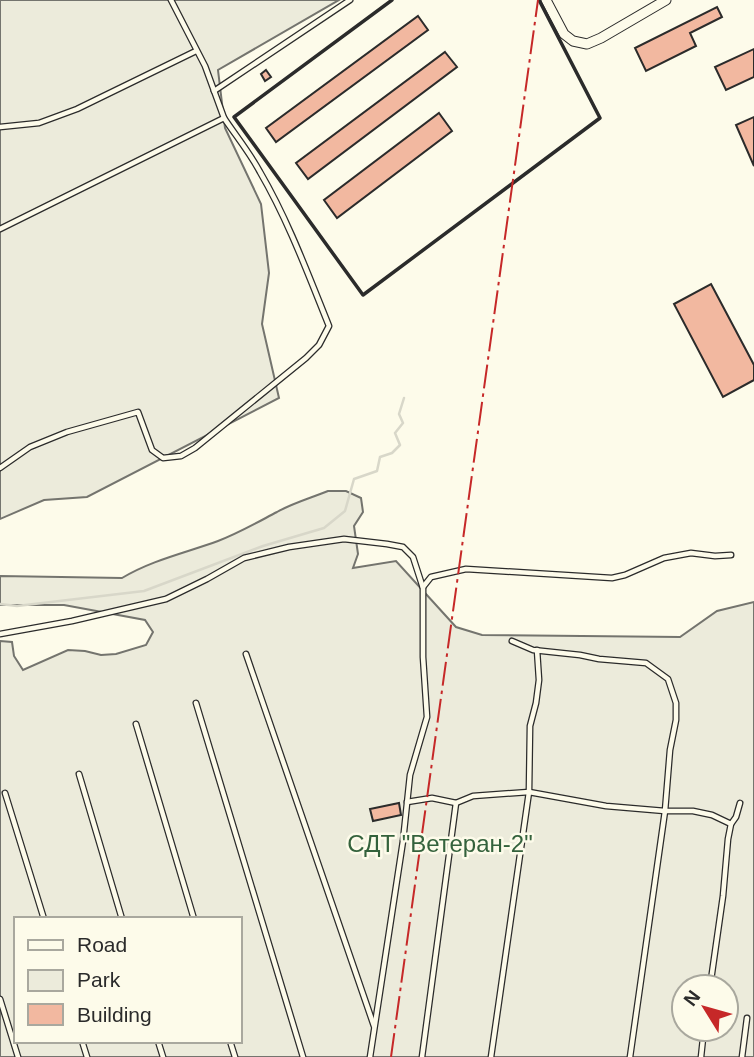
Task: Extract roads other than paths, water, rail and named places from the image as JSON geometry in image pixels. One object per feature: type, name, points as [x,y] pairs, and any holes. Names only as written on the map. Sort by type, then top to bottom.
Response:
[{"type":"street","points":[[546,0],[564,34],[573,41],[587,44],[666,0]]},
{"type":"lane","points":[[0,468],[30,447],[67,432],[138,412],[152,450],[163,458],[181,456],[195,448],[306,358],[319,345],[329,326],[286,225],[260,172],[224,118],[197,51],[171,0]]},
{"type":"lane","points":[[214,92],[350,0]]},
{"type":"lane","points":[[0,127],[39,123],[77,109],[197,51]]},
{"type":"lane","points":[[0,229],[224,118]]},
{"type":"lane","points":[[0,634],[166,599],[244,558],[289,547],[344,539],[403,547],[413,557],[423,588],[426,717],[410,775],[370,1057]]},
{"type":"lane","points":[[423,588],[431,577],[466,569],[612,578],[664,558],[691,553],[731,555]]},
{"type":"lane","points":[[512,641],[537,650],[646,663],[668,679],[676,703],[665,811],[630,1057]]},
{"type":"lane","points":[[491,1057],[529,792],[530,726],[536,703],[537,650]]},
{"type":"lane","points":[[246,654],[374,1027]]},
{"type":"lane","points":[[196,703],[303,1057]]},
{"type":"lane","points":[[136,724],[193,917]]},
{"type":"lane","points":[[79,774],[121,917]]},
{"type":"lane","points":[[407,802],[432,798],[456,803],[473,796],[529,792],[606,806],[693,811],[712,815],[731,824]]},
{"type":"lane","points":[[5,793],[43,917]]},
{"type":"lane","points":[[422,1057],[456,803]]},
{"type":"lane","points":[[712,973],[731,824],[740,803]]},
{"type":"lane","points":[[0,999],[18,1057]]},
{"type":"lane","points":[[742,1057],[747,1018]]},
{"type":"waterway","points":[[0,604],[17,606],[144,591],[263,546],[324,528],[345,511],[354,479],[377,471],[380,457],[392,453],[400,445],[395,433],[403,423],[399,414],[404,398]]},
{"type":"park label","name":"СДТ \"Ветеран-2\"","points":[[440,844]]}]
